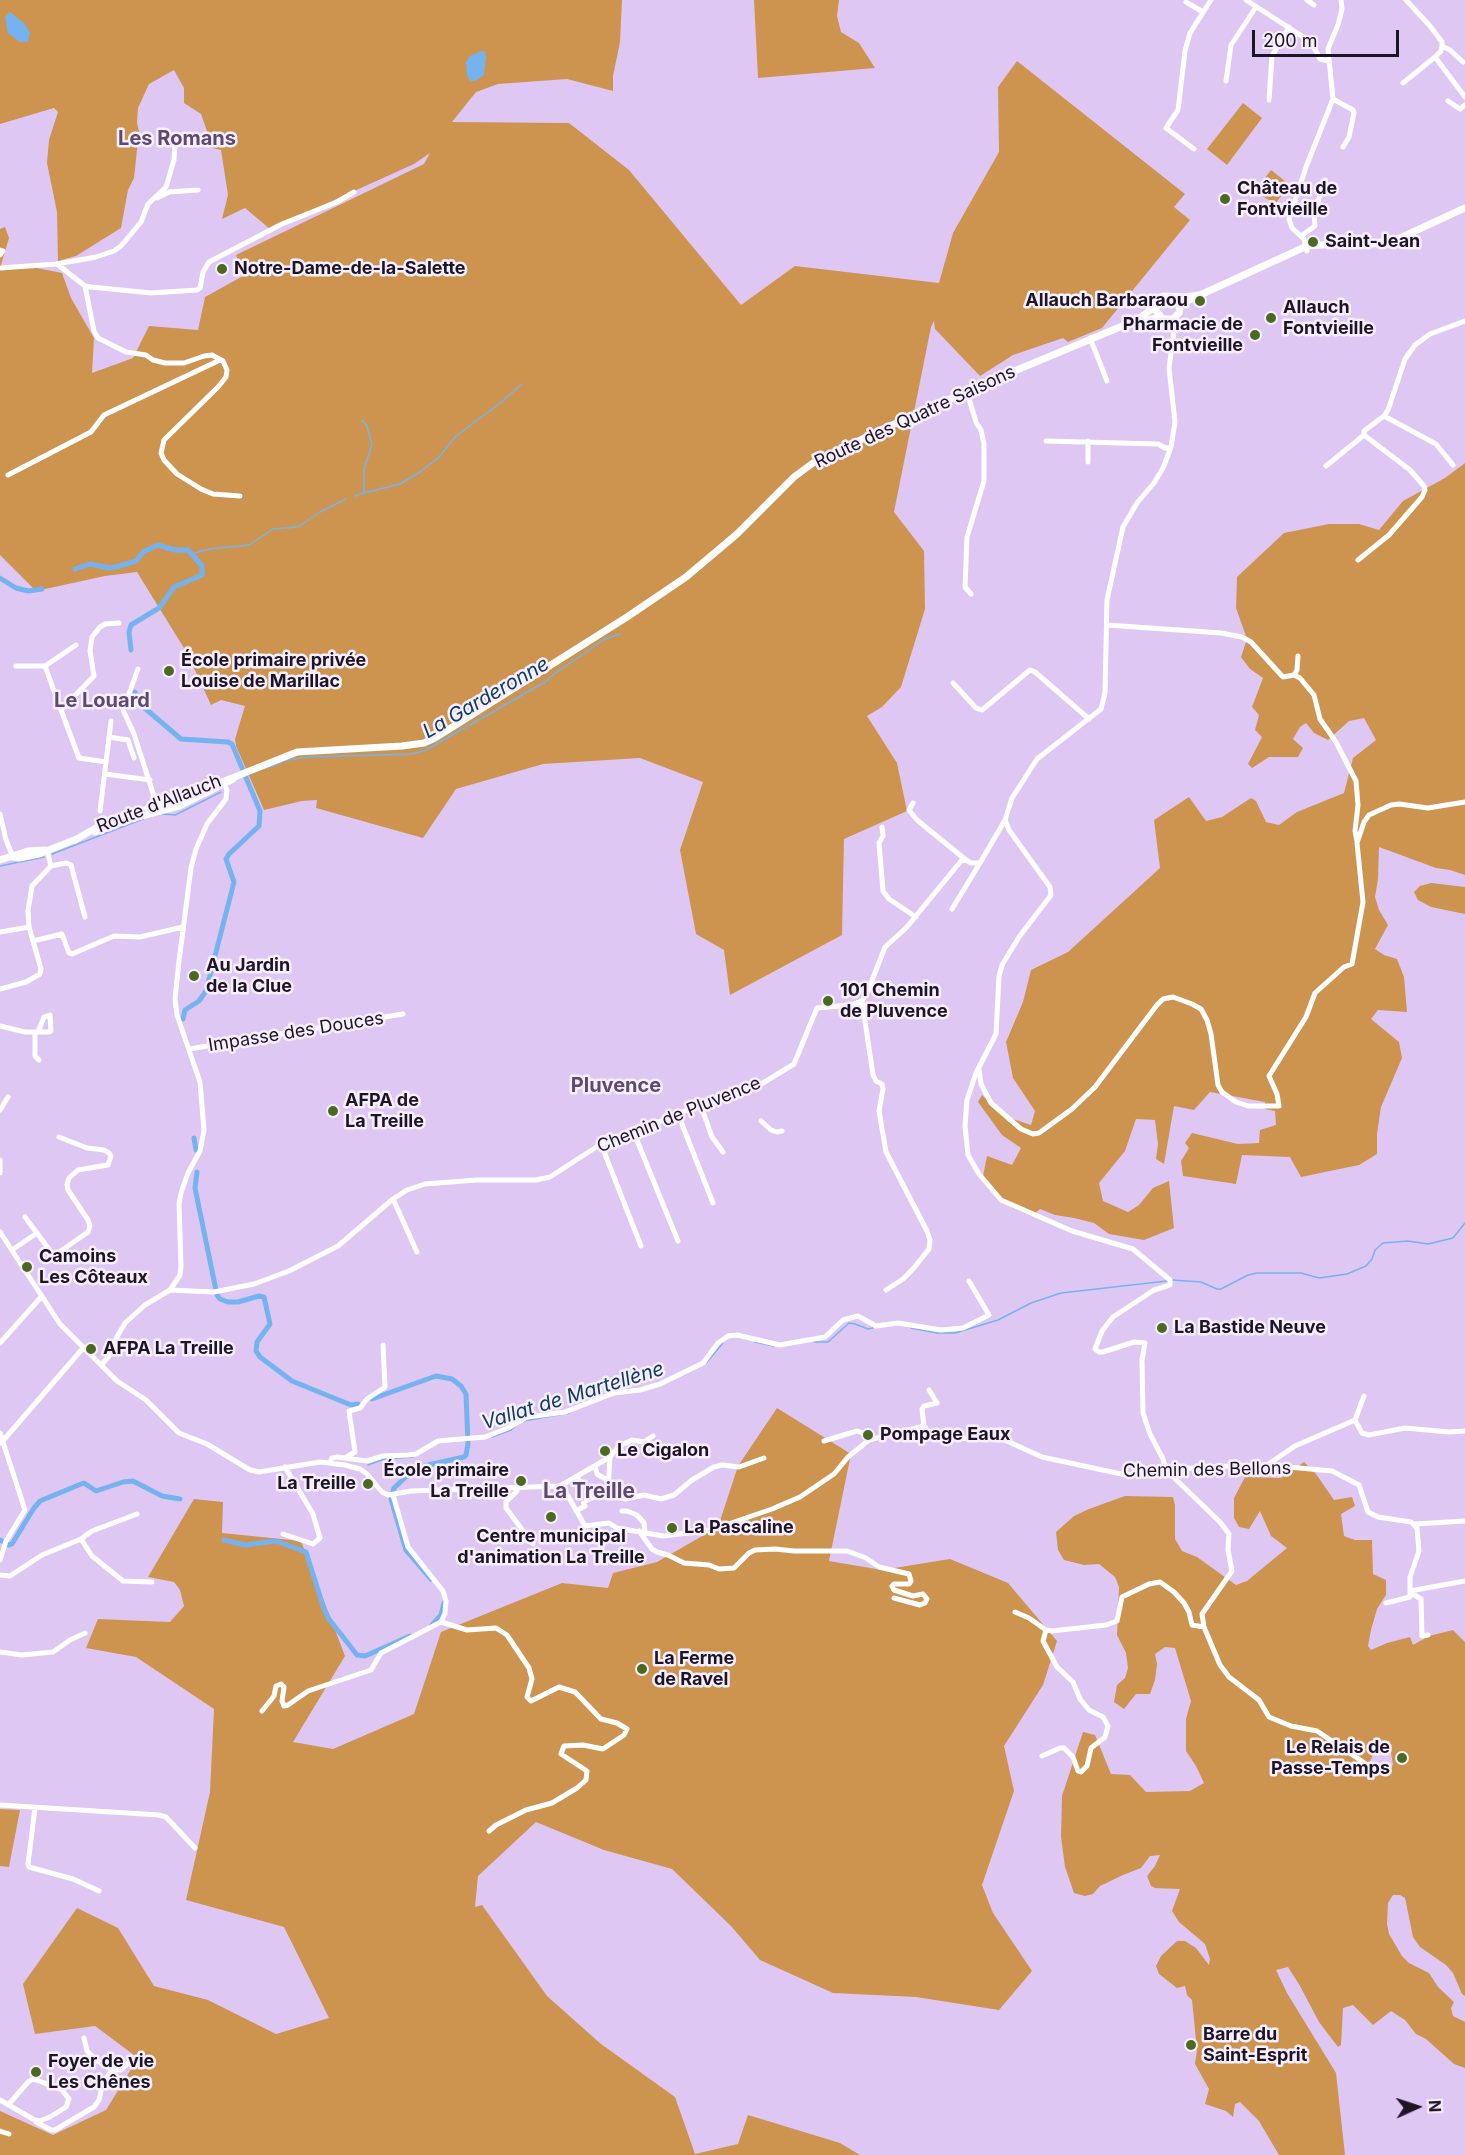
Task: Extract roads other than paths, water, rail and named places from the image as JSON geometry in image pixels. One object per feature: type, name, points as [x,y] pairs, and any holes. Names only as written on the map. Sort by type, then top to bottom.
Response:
[{"type":"main road","name":"Route des Quatre Saisons","points":[[1180,306],[1198,295],[1305,249],[1372,244],[1400,238],[1465,208]]},
{"type":"main road","name":"Route des Quatre Saisons","points":[[456,726],[616,624],[712,556],[794,477],[813,463],[967,392],[1120,327],[1155,307],[1157,300],[1163,296],[1198,295]]},
{"type":"main road","points":[[1174,297],[1180,306],[1176,316]]},
{"type":"main road","points":[[1155,307],[1163,318]]},
{"type":"main road","name":"Route des Quatre Saisons","points":[[1120,327],[1176,316]]},
{"type":"main road","name":"Route d'Allauch","points":[[0,860],[28,851],[46,850],[130,816],[158,808],[179,806],[245,771],[297,752],[413,745],[435,738],[456,726]]},
{"type":"street","points":[[1194,149],[1166,128],[1178,110],[1185,51],[1191,33],[1211,0]]},
{"type":"street","points":[[1246,0],[1311,42],[1320,59],[1329,61]]},
{"type":"street","points":[[1307,0],[1314,5]]},
{"type":"street","points":[[1305,249],[1304,239],[1290,223],[1289,214],[1305,167],[1333,99],[1328,50],[1338,25],[1342,9],[1341,0]]},
{"type":"street","points":[[1403,83],[1435,57],[1441,51],[1442,46],[1442,42],[1430,26],[1406,0]]},
{"type":"street","points":[[1186,3],[1203,12]]},
{"type":"street","points":[[1226,81],[1231,45],[1256,7]]},
{"type":"street","points":[[1269,100],[1272,57],[1289,27]]},
{"type":"street","points":[[1442,46],[1463,62]]},
{"type":"street","points":[[1435,57],[1465,97]]},
{"type":"street","points":[[1333,99],[1353,110],[1354,113],[1349,137],[1343,147]]},
{"type":"street","points":[[1448,101],[1460,109],[1465,105]]},
{"type":"street","points":[[0,268],[80,261],[114,251],[136,230],[148,204],[170,179],[175,143],[192,140]]},
{"type":"street","points":[[1301,236],[1315,226],[1314,214],[1325,180]]},
{"type":"street","points":[[148,204],[169,192],[198,190]]},
{"type":"street","points":[[57,264],[85,286],[151,293],[197,290],[200,288],[203,272],[209,262],[282,224],[337,202],[354,192]]},
{"type":"street","points":[[0,250],[3,251],[0,255]]},
{"type":"street","points":[[85,286],[94,331],[98,338],[126,352],[146,355],[153,360],[165,363],[184,363],[204,356],[212,356],[223,361],[227,370],[226,377],[164,440],[161,453],[164,460],[177,474],[194,485],[213,494],[240,496]]},
{"type":"street","points":[[952,909],[1005,820],[1012,798],[1037,759],[1101,709],[1104,700],[1107,600],[1123,527],[1137,503],[1163,468],[1171,447],[1174,417],[1169,368],[1176,316]]},
{"type":"street","points":[[1163,318],[1174,328]]},
{"type":"street","points":[[1326,466],[1384,416],[1393,398],[1409,351],[1421,339],[1465,321]]},
{"type":"street","points":[[1090,338],[1107,381]]},
{"type":"street","points":[[8,475],[91,432],[105,415],[220,360]]},
{"type":"street","points":[[967,392],[984,444],[984,481],[967,537],[965,587],[971,594]]},
{"type":"street","points":[[1384,416],[1436,444],[1453,465]]},
{"type":"street","points":[[1358,560],[1389,535],[1422,497],[1425,490],[1410,470],[1364,435]]},
{"type":"street","points":[[1046,441],[1158,444],[1171,447]]},
{"type":"street","points":[[1088,441],[1088,462]]},
{"type":"street","points":[[61,710],[94,676],[90,651],[92,638],[105,624],[119,623]]},
{"type":"street","points":[[979,1067],[981,1084],[991,1103],[1021,1130],[1033,1134],[1039,1133],[1072,1109],[1095,1087],[1157,1005],[1163,999],[1173,997],[1201,1009],[1207,1020],[1218,1085],[1222,1092],[1236,1102],[1248,1106],[1279,1106],[1277,1094],[1269,1076],[1301,1025],[1315,993],[1344,967],[1352,964],[1363,902],[1355,831],[1358,805],[1356,781],[1336,742],[1320,719],[1314,695],[1300,678],[1294,675],[1283,677],[1251,642],[1242,637],[1221,633],[1107,625]]},
{"type":"street","points":[[16,666],[45,666],[76,645]]},
{"type":"street","points":[[1294,675],[1298,670],[1299,656]]},
{"type":"street","points":[[45,666],[78,758],[106,762]]},
{"type":"street","points":[[138,669],[123,710],[150,780],[158,808]]},
{"type":"street","points":[[953,683],[976,708],[982,710],[1030,670],[1089,719]]},
{"type":"street","points":[[100,811],[111,722]]},
{"type":"street","points":[[109,737],[128,740],[134,758]]},
{"type":"street","points":[[105,774],[150,780]]},
{"type":"street","points":[[102,1364],[109,1356],[125,1323],[145,1305],[170,1290],[180,1275],[179,1204],[188,1173],[200,1151],[204,1137],[200,1082],[177,1016],[176,999],[183,927],[196,849],[207,824],[226,799],[228,794],[223,782]]},
{"type":"street","points":[[1358,843],[1364,822],[1369,815],[1383,807],[1399,804],[1428,808],[1465,802]]},
{"type":"street","points":[[913,803],[909,810],[917,820],[966,860],[971,863],[980,863]]},
{"type":"street","points":[[0,814],[13,857]]},
{"type":"street","points":[[1005,820],[1009,830],[1050,887],[1051,895],[1019,937],[1002,965],[999,976],[996,1034],[979,1067],[967,1100],[965,1126],[968,1155],[979,1174],[996,1195],[1015,1206],[1072,1231],[1133,1249],[1170,1280],[1167,1286],[1154,1290],[1113,1317],[1102,1331],[1095,1347],[1096,1351],[1103,1352],[1134,1342],[1146,1345],[1142,1359],[1143,1413],[1166,1470],[1220,1522],[1229,1534],[1228,1550],[1232,1571],[1203,1614],[1204,1627],[1220,1665],[1229,1677],[1258,1700],[1269,1717],[1291,1726],[1317,1731],[1366,1764]]},
{"type":"street","points":[[882,827],[883,836],[879,843],[883,891],[889,899],[916,917]]},
{"type":"street","points":[[46,850],[51,866]]},
{"type":"street","points":[[886,1290],[909,1274],[929,1249],[930,1240],[886,1152],[879,1111],[883,1089],[882,1084],[876,1081],[873,1075],[862,1001],[885,947],[916,917],[961,861],[966,860]]},
{"type":"street","points":[[0,989],[26,982],[40,974],[41,969],[29,927],[28,911],[32,886],[51,866],[66,863],[71,865],[85,917]]},
{"type":"street","points":[[0,932],[29,927]]},
{"type":"street","points":[[33,941],[62,934],[69,953],[72,954],[114,936],[140,937],[183,927]]},
{"type":"street","name":"Chemin de Pluvence","points":[[170,1290],[216,1291],[254,1284],[309,1262],[338,1246],[393,1199],[407,1190],[435,1182],[522,1181],[550,1177],[601,1144],[700,1106],[742,1093],[791,1067],[817,1008],[850,1005],[862,1001]]},
{"type":"street","name":"Impasse des Douces","points":[[189,1049],[403,1014]]},
{"type":"street","points":[[0,1026],[10,1030],[35,1032],[35,1056],[39,1060]]},
{"type":"street","points":[[0,1110],[8,1097]]},
{"type":"street","points":[[700,1106],[712,1137],[723,1152]]},
{"type":"street","points":[[678,1114],[713,1203]]},
{"type":"street","points":[[761,1120],[771,1130],[782,1131]]},
{"type":"street","points":[[634,1132],[678,1241]]},
{"type":"street","points":[[25,1217],[51,1252],[58,1253],[88,1232],[90,1226],[88,1220],[68,1190],[67,1184],[69,1178],[78,1170],[108,1165],[109,1153],[104,1150],[87,1148],[59,1137]]},
{"type":"street","points":[[601,1144],[641,1246]]},
{"type":"street","points":[[0,1160],[0,1173]]},
{"type":"street","points":[[393,1199],[417,1252]]},
{"type":"street","points":[[0,1232],[60,1324],[117,1381],[146,1400],[179,1433],[207,1444],[250,1470],[259,1472],[330,1462],[360,1469],[382,1492],[392,1495],[411,1491],[560,1486],[610,1457],[619,1446],[632,1440],[644,1442],[653,1436]]},
{"type":"street","points":[[12,1250],[37,1233]]},
{"type":"street","points":[[0,1246],[6,1240]]},
{"type":"street","points":[[330,1462],[332,1458],[367,1461],[383,1456],[416,1454],[438,1441],[485,1437],[527,1417],[565,1412],[614,1393],[640,1390],[660,1384],[704,1363],[718,1343],[728,1336],[737,1335],[780,1344],[791,1343],[825,1337],[843,1320],[858,1316],[876,1326],[898,1323],[941,1330],[963,1328],[989,1315],[969,1281]]},
{"type":"street","points":[[0,1343],[42,1296]]},
{"type":"street","points":[[345,1458],[355,1452],[348,1412],[360,1408],[365,1401],[385,1387],[383,1345]]},
{"type":"street","points":[[1,1443],[84,1347]]},
{"type":"street","points":[[585,1526],[609,1523],[617,1528],[663,1536],[679,1535],[711,1530],[790,1502],[834,1474],[848,1457],[869,1440],[924,1426],[922,1409],[924,1406],[937,1403],[929,1390]]},
{"type":"street","points":[[1267,1466],[1295,1446],[1355,1420],[1364,1396]]},
{"type":"street","points":[[1355,1420],[1362,1433],[1369,1435],[1405,1428],[1465,1431]]},
{"type":"street","name":"Chemin des Bellons","points":[[924,1426],[928,1431],[946,1438],[998,1437],[1042,1457],[1125,1474],[1267,1466],[1332,1471],[1359,1485],[1368,1512],[1374,1516],[1415,1524]]},
{"type":"street","points":[[824,1441],[857,1431],[863,1433],[869,1440]]},
{"type":"street","points":[[0,1433],[1,1443],[25,1510],[5,1544],[0,1560]]},
{"type":"street","points":[[608,1491],[610,1457]]},
{"type":"street","points":[[576,1511],[592,1498],[608,1491],[625,1499],[644,1495],[662,1499],[674,1495],[692,1480],[714,1467],[722,1465],[739,1467],[764,1458]]},
{"type":"street","points":[[595,1466],[597,1474],[609,1481]]},
{"type":"street","points":[[283,1534],[313,1544],[320,1538],[313,1514],[285,1467]]},
{"type":"street","points":[[576,1476],[587,1488],[592,1498]]},
{"type":"street","points":[[560,1486],[585,1526]]},
{"type":"street","points":[[517,1488],[517,1491],[506,1502],[506,1509],[533,1545]]},
{"type":"street","points":[[262,1711],[274,1696],[276,1686],[281,1684],[284,1687],[282,1701],[284,1706],[288,1705],[308,1691],[371,1670],[381,1653],[441,1622],[445,1613],[446,1601],[443,1591],[408,1547],[392,1495]]},
{"type":"street","points":[[622,1511],[637,1515],[644,1523],[642,1532],[652,1549],[684,1563],[709,1565],[719,1569],[734,1568],[749,1553],[755,1551],[775,1549],[846,1551],[866,1558],[879,1568],[909,1574],[911,1581],[909,1584],[894,1584],[892,1586],[894,1590],[913,1596],[923,1594],[926,1596],[926,1603],[911,1604],[894,1598]]},
{"type":"street","points":[[0,1575],[10,1576],[42,1555],[81,1539],[92,1531],[137,1514]]},
{"type":"street","points":[[1386,1603],[1410,1597],[1410,1577],[1419,1551],[1419,1534],[1415,1524],[1465,1521]]},
{"type":"street","points":[[564,1535],[581,1533],[585,1526]]},
{"type":"street","points":[[81,1539],[92,1556],[123,1581],[152,1582]]},
{"type":"street","points":[[1411,1592],[1465,1581]]},
{"type":"street","points":[[1015,1612],[1052,1631],[1114,1623],[1119,1616],[1122,1597],[1149,1584],[1160,1582],[1184,1603],[1192,1625],[1204,1627]]},
{"type":"street","points":[[1411,1592],[1421,1599],[1422,1636],[1428,1635]]},
{"type":"street","points":[[441,1622],[467,1630],[496,1628],[507,1635],[529,1668],[532,1679],[527,1697],[531,1701],[559,1687],[575,1692],[601,1719],[618,1723],[627,1729],[624,1735],[603,1749],[583,1745],[564,1746],[561,1754],[586,1771],[586,1780],[552,1803],[526,1810],[489,1831]]},
{"type":"street","points":[[1042,1756],[1060,1748],[1064,1749],[1073,1757],[1078,1771],[1081,1772],[1087,1766],[1091,1748],[1104,1737],[1108,1726],[1103,1718],[1089,1710],[1080,1699],[1073,1682],[1057,1667],[1043,1641],[1046,1629]]},
{"type":"street","points":[[0,1652],[22,1655],[53,1652],[85,1633]]},
{"type":"street","points":[[0,1805],[159,1815],[166,1817],[195,1848]]},
{"type":"street","points":[[35,1808],[30,1834],[29,1867],[73,1879],[99,1891]]},
{"type":"street","points":[[84,2038],[87,2050],[96,2060],[111,2070],[121,2070],[127,2064]]},
{"type":"street","points":[[0,2100],[51,2130],[55,2130],[94,2107],[111,2070]]},
{"type":"street","points":[[9,2104],[29,2081],[34,2079],[62,2090],[69,2099],[66,2107],[44,2120],[33,2119]]},
{"type":"street","points":[[0,2131],[9,2134]]},
{"type":"water","points":[[10,12],[25,24],[30,33],[28,42],[20,42],[8,33],[5,17]]},
{"type":"water","points":[[481,51],[485,52],[486,56],[484,75],[475,81],[470,81],[466,62],[470,56]]},
{"type":"waterway","points":[[364,493],[400,484],[420,472],[439,457],[456,436],[522,384]]},
{"type":"waterway","points":[[355,496],[364,493],[364,469],[372,445],[367,426],[362,420]]},
{"type":"waterway","points":[[192,554],[209,549],[249,545],[273,529],[298,527],[320,512],[346,499]]},
{"type":"waterway","points":[[75,569],[90,564],[116,567],[136,561],[143,552],[158,545],[175,550],[188,550],[202,566],[202,575],[174,587],[159,608],[131,625],[129,632],[131,650]]},
{"type":"waterway","points":[[0,578],[16,588],[28,591],[42,589]]},
{"type":"waterway","name":"La Garderonne","points":[[267,768],[287,760],[309,757],[412,754],[426,750],[545,682],[605,639],[620,634]]},
{"type":"waterway","points":[[135,692],[141,705],[181,739],[232,744],[260,811],[259,826],[226,859],[234,882],[206,991],[199,1001],[185,1010],[183,1019]]},
{"type":"waterway","name":"La Garderonne","points":[[162,814],[175,815],[221,792]]},
{"type":"waterway","name":"La Garderonne","points":[[52,854],[143,819]]},
{"type":"waterway","name":"La Garderonne","points":[[0,866],[44,857]]},
{"type":"waterway","points":[[194,1138],[196,1150]]},
{"type":"waterway","points":[[197,1172],[195,1188],[217,1295],[228,1302],[264,1297],[270,1324],[257,1342],[256,1351],[260,1357],[292,1381],[351,1405],[358,1404]]},
{"type":"waterway","name":"Vallat de Martellène","points":[[1172,1280],[1201,1282],[1221,1289],[1248,1275],[1257,1273],[1301,1273],[1319,1278],[1347,1274],[1366,1266],[1375,1250],[1383,1243],[1408,1241],[1428,1244],[1453,1238],[1465,1223]]},
{"type":"waterway","name":"Vallat de Martellène","points":[[911,1328],[937,1333],[955,1333],[998,1320],[1031,1303],[1061,1293],[1167,1281]]},
{"type":"waterway","name":"Vallat de Martellène","points":[[814,1342],[828,1342],[849,1323],[868,1329],[873,1328]]},
{"type":"waterway","name":"Vallat de Martellène","points":[[755,1342],[774,1346]]},
{"type":"waterway","name":"Vallat de Martellène","points":[[707,1362],[723,1343]]},
{"type":"waterway","points":[[372,1399],[436,1376],[452,1379],[461,1386],[466,1394],[468,1444],[466,1455],[424,1466],[411,1472],[394,1488],[391,1499],[406,1550],[431,1579]]},
{"type":"waterway","name":"Vallat de Martellène","points":[[524,1421],[569,1413]]},
{"type":"waterway","name":"Vallat de Martellène","points":[[492,1437],[511,1430],[517,1425]]},
{"type":"waterway","name":"Vallat de Martellène","points":[[368,1465],[384,1459],[413,1457]]},
{"type":"waterway","points":[[0,1540],[9,1545],[12,1544],[40,1501],[84,1483],[96,1491],[133,1481],[162,1496],[180,1499]]},
{"type":"waterway","points":[[224,1540],[245,1545],[276,1541],[306,1552],[324,1609],[357,1655],[365,1656],[410,1636]]},
{"type":"waterway","points":[[432,1625],[441,1615],[444,1603]]},
{"type":"place","name":"Château de Fontvieille","points":[[1225,199]]},
{"type":"place","name":"Saint-Jean","points":[[1313,242]]},
{"type":"place","name":"Notre-Dame-de-la-Salette","points":[[222,269]]},
{"type":"place","name":"Allauch Barbaraou","points":[[1200,301]]},
{"type":"place","name":"Allauch Fontvieille","points":[[1271,318]]},
{"type":"place","name":"Pharmacie de Fontvieille","points":[[1255,335]]},
{"type":"place","name":"École primaire privée Louise de Marillac","points":[[169,671]]},
{"type":"place","name":"Au Jardin de la Clue","points":[[194,976]]},
{"type":"place","name":"101 Chemin de Pluvence","points":[[828,1001]]},
{"type":"place","name":"AFPA de La Treille","points":[[333,1111]]},
{"type":"place","name":"Camoins Les Côteaux","points":[[27,1267]]},
{"type":"place","name":"La Bastide Neuve","points":[[1162,1328]]},
{"type":"place","name":"AFPA La Treille","points":[[91,1349]]},
{"type":"place","name":"Pompage Eaux","points":[[868,1435]]},
{"type":"place","name":"Le Cigalon","points":[[605,1451]]},
{"type":"place","name":"École primaire La Treille","points":[[521,1481]]},
{"type":"place","name":"La Treille","points":[[368,1484]]},
{"type":"place","name":"Centre municipal d'animation La Treille","points":[[551,1517]]},
{"type":"place","name":"La Pascaline","points":[[672,1528]]},
{"type":"place","name":"La Ferme de Ravel","points":[[642,1669]]},
{"type":"place","name":"Le Relais de Passe-Temps","points":[[1402,1758]]},
{"type":"place","name":"Barre du Saint-Esprit","points":[[1191,2045]]},
{"type":"place","name":"Foyer de vie Les Chênes","points":[[36,2072]]},
{"type":"district","name":"Les Romans","points":[[177,139]]},
{"type":"district","name":"Le Louard","points":[[102,701]]},
{"type":"district","name":"Pluvence","points":[[616,1086]]},
{"type":"district","name":"La Treille","points":[[589,1492]]}]
